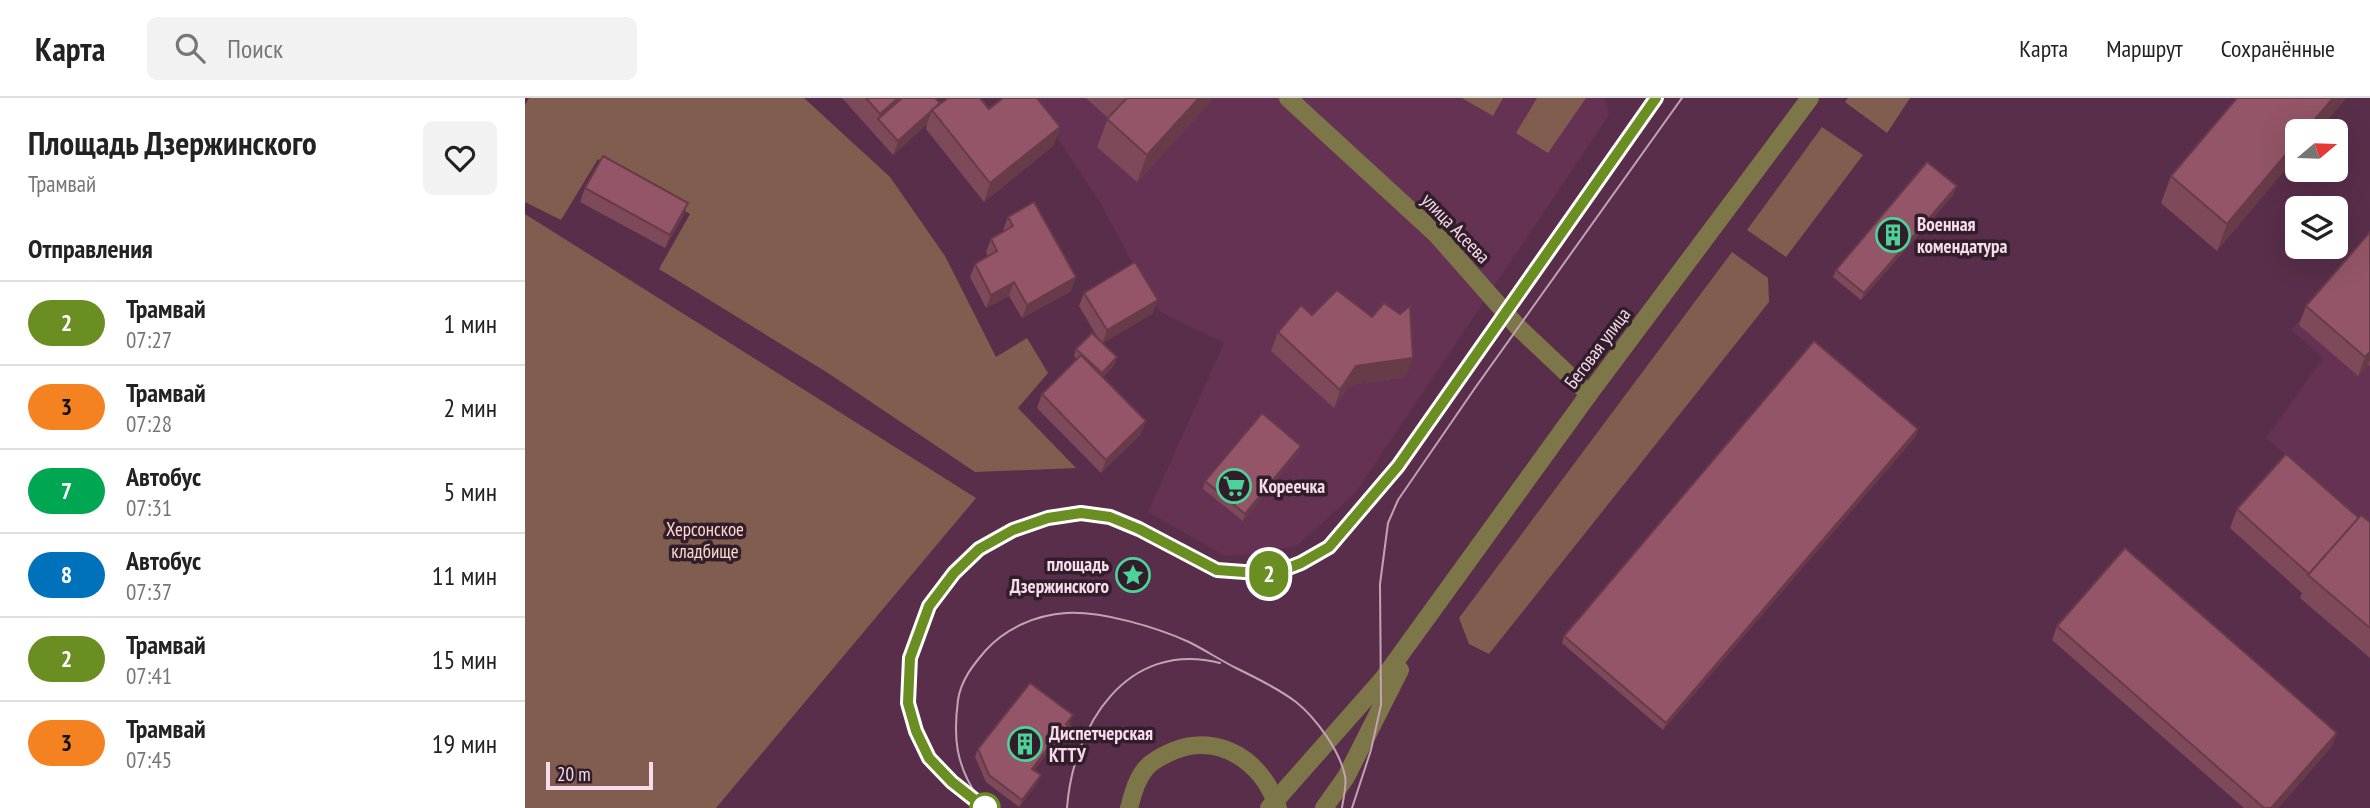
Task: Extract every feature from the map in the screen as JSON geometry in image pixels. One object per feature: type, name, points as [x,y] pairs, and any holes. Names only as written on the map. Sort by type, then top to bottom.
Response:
[{"type":"street","name":"улица Асеева","points":[[1288,98],[1436,233],[1518,327],[1589,394]]},
{"type":"street","name":"Беговая улица","points":[[1422,626],[1589,394],[1810,98]]},
{"type":"street","points":[[1129,808],[1135,787],[1147,768],[1166,754],[1189,745],[1227,749],[1250,763],[1274,805],[1382,680],[1422,626]]},
{"type":"street","points":[[1324,808],[1346,777],[1422,626]]},
{"type":"shaded area","points":[[1031,98],[1605,98],[1609,115],[1356,492],[1298,545],[1260,554],[1225,556],[1148,512],[1224,343],[1159,311],[1099,201]]},
{"type":"shaded area","points":[[2370,237],[2370,526],[2266,438],[2323,358],[2291,330]]},
{"type":"green space","points":[[529,98],[804,98],[890,177],[945,256],[996,357],[1027,338],[1048,373],[1018,408],[1076,468],[975,472],[828,373],[659,269],[690,214],[598,159],[561,220],[525,202],[525,105]]},
{"type":"green space","points":[[1462,98],[1503,98],[1493,116]]},
{"type":"green space","points":[[1537,98],[1586,98],[1548,153],[1516,133]]},
{"type":"green space","points":[[1848,98],[1910,98],[1887,133],[1845,102]]},
{"type":"green space","points":[[1822,127],[1863,155],[1786,257],[1747,230]]},
{"type":"green space","name":"Херсонское кладбище","points":[[525,214],[976,498],[716,808],[525,808]]},
{"type":"green space","points":[[1732,252],[1768,278],[1769,302],[1489,654],[1469,644],[1459,618]]},
{"type":"building","points":[[866,98],[898,98],[880,114]]},
{"type":"building","points":[[902,98],[935,98],[940,103],[898,141],[878,119]]},
{"type":"building","points":[[948,98],[980,98],[989,109],[1003,98],[1037,98],[1060,127],[990,183],[932,110]]},
{"type":"building","points":[[1126,98],[1199,98],[1147,155],[1107,119]]},
{"type":"building","points":[[2237,98],[2333,98],[2315,119],[2285,119],[2285,155],[2227,224],[2171,176]]},
{"type":"building","points":[[603,156],[688,203],[670,235],[585,188]]},
{"type":"building","name":"Военная комендатура","points":[[1927,162],[1957,186],[1864,293],[1836,270]]},
{"type":"building","points":[[1034,202],[1076,277],[1027,305],[1014,282],[991,295],[975,264],[997,251],[991,239],[1013,226],[1008,217]]},
{"type":"building","points":[[2370,232],[2370,352],[2365,357],[2306,306]]},
{"type":"building","points":[[1135,262],[1158,300],[1107,330],[1084,293]]},
{"type":"building","points":[[1337,290],[1372,317],[1384,303],[1400,314],[1410,306],[1413,358],[1356,366],[1340,390],[1278,332],[1301,305],[1312,315]]},
{"type":"building","points":[[1092,333],[1117,357],[1102,373],[1076,349]]},
{"type":"building","points":[[1814,341],[1918,429],[1666,723],[1564,636]]},
{"type":"building","points":[[1081,355],[1146,421],[1106,460],[1042,394]]},
{"type":"building","points":[[1262,413],[1301,446],[1245,514],[1205,481]]},
{"type":"building","points":[[2286,454],[2359,518],[2309,574],[2237,509]]},
{"type":"building","points":[[2361,515],[2370,522],[2370,628],[2308,575]]},
{"type":"building","points":[[2125,548],[2337,733],[2271,808],[2264,808],[2057,626]]},
{"type":"building","name":"Диспетчерская КТТУ","points":[[1030,683],[1073,715],[1066,724],[1074,729],[1059,750],[1051,744],[1032,769],[1041,775],[1022,800],[989,775],[978,749]]},
{"type":"tram line","points":[[985,808],[952,782],[929,758],[916,731],[908,703],[910,658],[929,606],[954,573],[979,549],[1013,530],[1048,518],[1081,513],[1110,517],[1139,529],[1217,570],[1273,574],[1301,563],[1329,547],[1398,466],[1656,98]]},
{"type":"tram line","name":"2","points":[[985,808],[952,782],[929,758],[916,731],[908,703],[910,658],[929,606],[954,573],[979,549],[1013,530],[1048,518],[1081,513],[1110,517],[1139,529],[1217,570],[1273,574],[1301,563],[1329,547],[1398,466],[1656,98]]},
{"type":"tram line","points":[[1352,808],[1371,750],[1381,705],[1380,584],[1388,523],[1398,500],[1682,98]]},
{"type":"tram line","points":[[977,796],[964,773],[956,739],[958,700],[968,673],[986,650],[1012,629],[1044,617],[1080,613],[1129,621],[1176,636],[1296,702],[1319,726],[1338,756],[1345,780],[1342,808]]},
{"type":"tram line","points":[[1067,808],[1071,778],[1080,748],[1093,720],[1111,696],[1132,677],[1157,664],[1187,659],[1220,663]]},
{"type":"place","name":"Военная комендатура","points":[[1893,235]]},
{"type":"place","name":"Кореечка","points":[[1234,486]]},
{"type":"place","name":"площадь Дзержинского","points":[[1133,575]]},
{"type":"place","name":"Диспетчерская КТТУ","points":[[1025,744]]}]
